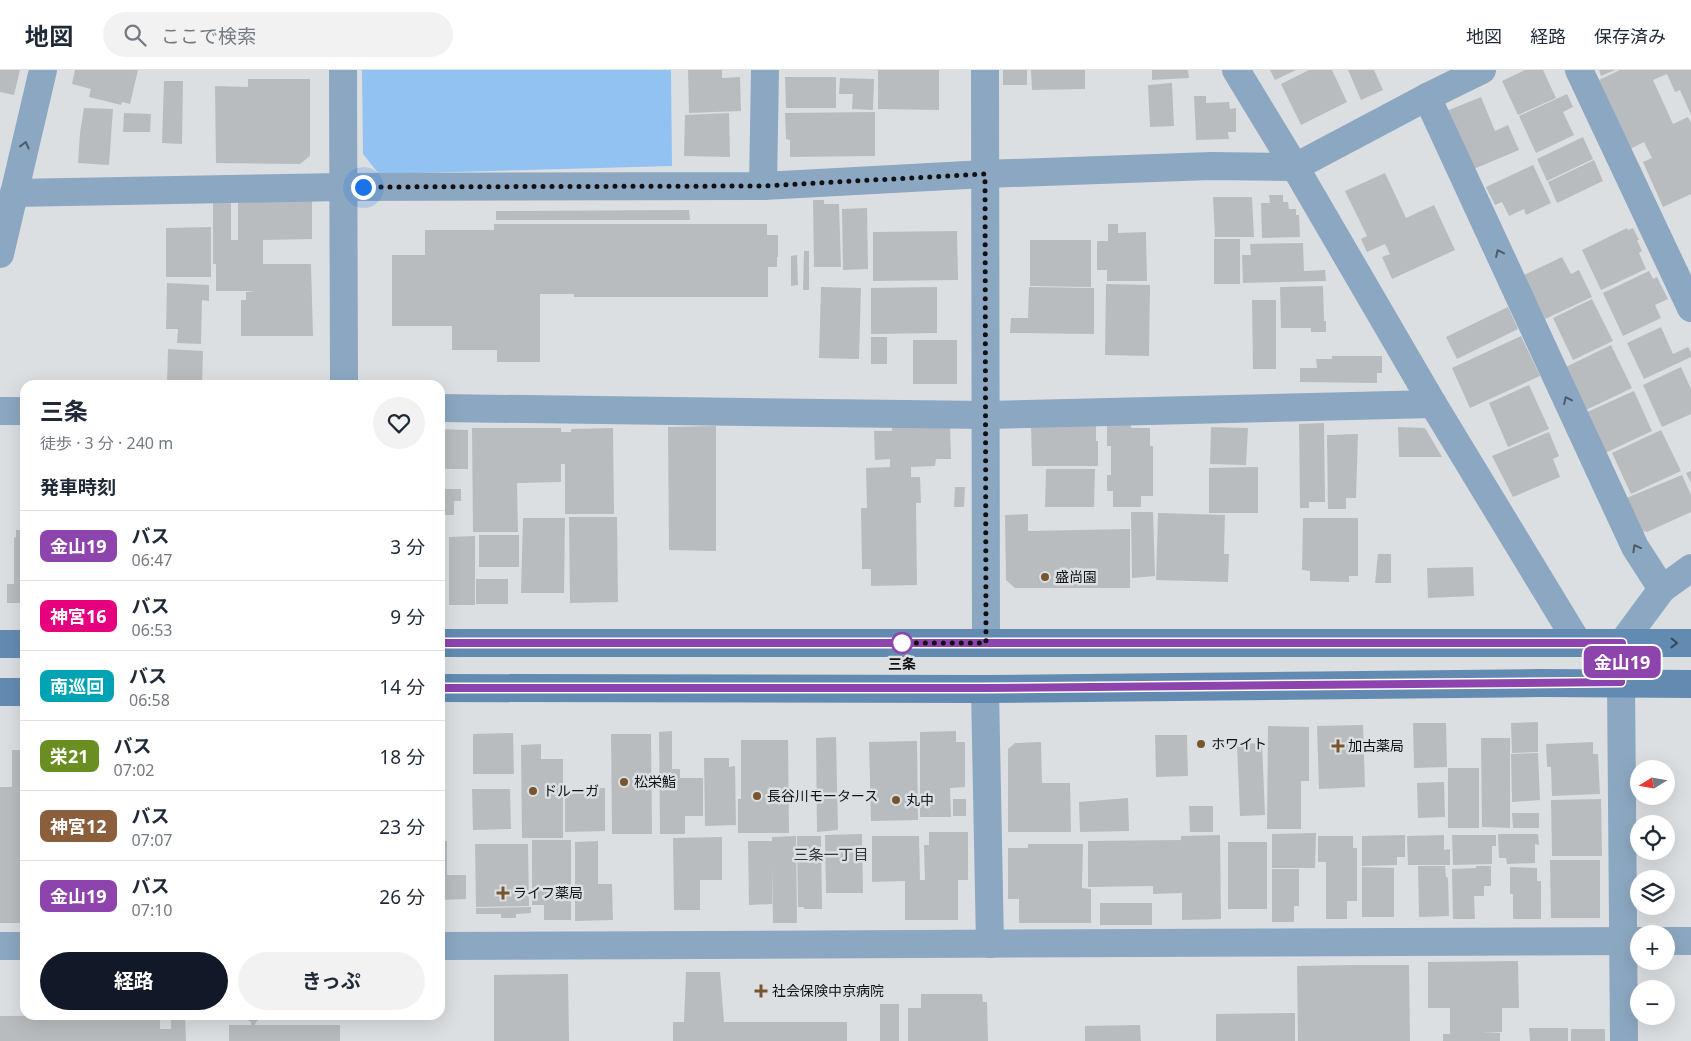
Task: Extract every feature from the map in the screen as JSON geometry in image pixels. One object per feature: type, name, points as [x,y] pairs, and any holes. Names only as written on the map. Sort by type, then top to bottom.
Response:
[{"type":"main road","points":[[445,643],[1691,644]]},
{"type":"main road","points":[[0,644],[20,644]]},
{"type":"main road","points":[[445,688],[985,688],[1621,682],[1691,684]]},
{"type":"main road","points":[[0,692],[20,692]]},
{"type":"street","points":[[0,254],[44,70]]},
{"type":"street","points":[[343,70],[344,380]]},
{"type":"street","points":[[762,186],[765,70]]},
{"type":"street","points":[[985,70],[986,643]]},
{"type":"street","points":[[1236,70],[1296,167],[1433,404],[1578,643]]},
{"type":"street","points":[[14,193],[343,187],[762,186],[985,174],[1211,166],[1296,167],[1482,70]]},
{"type":"street","points":[[1579,70],[1691,308]]},
{"type":"street","points":[[1427,97],[1635,546],[1662,589]]},
{"type":"street","points":[[445,408],[986,415],[1433,404]]},
{"type":"street","points":[[0,411],[20,410]]},
{"type":"street","points":[[1630,925],[1621,682],[1622,643],[1662,589],[1691,568]]},
{"type":"street","points":[[985,688],[990,944]]},
{"type":"street","points":[[445,946],[1630,941]]},
{"type":"street","points":[[1675,941],[1691,941]]},
{"type":"street","points":[[0,946],[20,946]]},
{"type":"street","points":[[1624,1041],[1630,955]]},
{"type":"shaded area","points":[[362,70],[671,70],[672,166],[379,174],[363,154]]},
{"type":"building","points":[[0,70],[20,70],[14,95],[0,92]]},
{"type":"building","points":[[75,70],[138,70],[130,104],[122,102],[121,105],[89,97],[91,89],[72,84]]},
{"type":"building","points":[[688,70],[722,70],[722,78],[740,77],[741,111],[689,113]]},
{"type":"building","points":[[878,70],[939,70],[939,110],[878,109]]},
{"type":"building","points":[[1003,70],[1027,70],[1027,85],[1003,85]]},
{"type":"building","points":[[1031,70],[1085,70],[1085,89],[1032,90]]},
{"type":"building","points":[[1152,70],[1188,70],[1189,78],[1152,80]]},
{"type":"building","points":[[1270,70],[1296,70],[1275,80]]},
{"type":"building","points":[[1309,70],[1332,70],[1347,102],[1301,125],[1281,84]]},
{"type":"building","points":[[1348,70],[1374,70],[1383,90],[1361,100]]},
{"type":"building","points":[[1525,70],[1543,70],[1556,98],[1518,115],[1502,81]]},
{"type":"building","points":[[1599,70],[1615,70],[1601,76]]},
{"type":"building","points":[[1620,70],[1691,70],[1691,115],[1680,90],[1675,92],[1667,74],[1653,80],[1673,124],[1688,117],[1691,123],[1691,194],[1663,207],[1643,162],[1652,158],[1644,142],[1630,149],[1599,80]]},
{"type":"building","points":[[785,77],[836,77],[836,108],[786,108]]},
{"type":"building","points":[[840,78],[874,79],[873,110],[852,109],[853,94],[839,94]]},
{"type":"building","points":[[248,79],[310,79],[310,156],[300,164],[216,163],[215,86],[248,87]]},
{"type":"building","points":[[164,81],[183,81],[182,144],[162,143]]},
{"type":"building","points":[[1172,83],[1174,126],[1150,127],[1148,85]]},
{"type":"building","points":[[1567,94],[1573,107],[1563,112],[1574,135],[1536,153],[1519,116]]},
{"type":"building","points":[[1194,96],[1206,96],[1206,103],[1229,102],[1230,109],[1236,108],[1236,132],[1228,132],[1229,139],[1196,140]]},
{"type":"building","points":[[1481,97],[1495,131],[1508,125],[1519,150],[1469,171],[1444,112]]},
{"type":"building","points":[[84,108],[113,109],[109,165],[78,163]]},
{"type":"building","points":[[875,112],[875,156],[790,157],[790,140],[786,139],[785,113]]},
{"type":"building","points":[[124,113],[151,114],[150,132],[123,132]]},
{"type":"building","points":[[729,113],[730,157],[684,156],[685,115]]},
{"type":"building","points":[[1583,137],[1593,159],[1547,181],[1537,159]]},
{"type":"building","points":[[1594,160],[1603,181],[1557,203],[1548,182]]},
{"type":"building","points":[[1533,165],[1551,203],[1526,215],[1524,209],[1509,216],[1502,202],[1495,205],[1486,187]]},
{"type":"building","points":[[1385,173],[1406,218],[1434,205],[1455,250],[1392,279],[1382,257],[1390,254],[1385,244],[1367,252],[1361,239],[1367,236],[1345,191]]},
{"type":"building","points":[[213,191],[231,191],[231,240],[238,240],[238,193],[312,200],[312,239],[263,240],[263,264],[311,264],[313,336],[241,336],[241,300],[246,300],[246,292],[255,291],[216,291],[216,264],[213,264]]},
{"type":"building","points":[[1269,195],[1283,195],[1283,202],[1288,202],[1289,209],[1296,209],[1296,215],[1299,215],[1300,237],[1262,238],[1261,203],[1270,203]]},
{"type":"building","points":[[1213,197],[1252,197],[1254,237],[1215,237]]},
{"type":"building","points":[[813,200],[824,200],[824,204],[839,204],[841,267],[814,267]]},
{"type":"building","points":[[867,208],[868,269],[843,270],[842,209]]},
{"type":"building","points":[[689,210],[690,220],[496,220],[496,211]]},
{"type":"building","points":[[494,224],[767,224],[767,235],[778,235],[777,267],[768,267],[768,297],[574,297],[574,294],[540,294],[540,362],[497,362],[497,350],[452,350],[452,326],[392,326],[392,255],[425,255],[425,230],[494,230]]},
{"type":"building","points":[[1108,224],[1118,224],[1118,233],[1146,232],[1147,281],[1107,281],[1107,270],[1097,270],[1097,241],[1108,241]]},
{"type":"building","points":[[211,227],[211,277],[166,277],[166,228]]},
{"type":"building","points":[[1627,228],[1628,230],[1633,228],[1639,240],[1637,240],[1642,251],[1639,253],[1646,269],[1601,290],[1582,250]]},
{"type":"building","points":[[957,231],[958,280],[873,281],[873,232]]},
{"type":"building","points":[[1214,239],[1240,239],[1240,284],[1214,284]]},
{"type":"building","points":[[1030,240],[1091,240],[1091,287],[1030,286]]},
{"type":"building","points":[[1303,243],[1304,271],[1325,270],[1326,281],[1243,283],[1242,255],[1251,255],[1250,244]]},
{"type":"building","points":[[804,251],[809,251],[809,290],[803,290]]},
{"type":"building","points":[[797,255],[798,285],[791,286],[791,256]]},
{"type":"building","points":[[1562,257],[1571,274],[1579,270],[1592,297],[1545,319],[1536,300],[1532,302],[1520,277]]},
{"type":"building","points":[[1649,271],[1653,279],[1657,277],[1668,299],[1655,305],[1661,318],[1623,336],[1603,293]]},
{"type":"building","points":[[167,283],[209,285],[209,301],[202,300],[201,344],[177,343],[178,329],[166,329]]},
{"type":"building","points":[[1106,284],[1150,285],[1149,356],[1105,355]]},
{"type":"building","points":[[1323,286],[1326,332],[1311,332],[1311,328],[1281,328],[1280,287]]},
{"type":"building","points":[[821,287],[861,288],[859,359],[819,358]]},
{"type":"building","points":[[937,287],[937,333],[871,334],[871,288]]},
{"type":"building","points":[[1029,287],[1094,288],[1094,334],[1010,333],[1011,318],[1028,318]]},
{"type":"building","points":[[1592,299],[1613,341],[1573,360],[1553,318]]},
{"type":"building","points":[[1252,300],[1276,300],[1276,369],[1253,369]]},
{"type":"building","points":[[1508,307],[1518,329],[1457,359],[1446,337]]},
{"type":"building","points":[[1661,327],[1673,354],[1688,347],[1691,357],[1644,379],[1627,343]]},
{"type":"building","points":[[1521,336],[1540,376],[1470,408],[1452,368]]},
{"type":"building","points":[[871,337],[887,337],[887,364],[871,364]]},
{"type":"building","points":[[913,340],[957,340],[957,384],[913,384]]},
{"type":"building","points":[[1611,345],[1632,388],[1586,410],[1566,367]]},
{"type":"building","points":[[168,349],[203,351],[202,380],[167,380]]},
{"type":"building","points":[[1332,356],[1382,356],[1382,373],[1377,373],[1377,383],[1300,382],[1300,368],[1317,368],[1316,359],[1332,359]]},
{"type":"building","points":[[1681,367],[1691,389],[1691,414],[1662,427],[1643,385]]},
{"type":"building","points":[[1529,385],[1549,429],[1508,447],[1489,403]]},
{"type":"building","points":[[1634,391],[1652,431],[1603,454],[1585,413]]},
{"type":"building","points":[[1107,423],[1131,423],[1131,428],[1150,428],[1150,446],[1153,446],[1153,496],[1141,496],[1141,507],[1113,507],[1113,491],[1107,491],[1107,475],[1111,475],[1111,446],[1107,446]]},
{"type":"building","points":[[1324,423],[1325,502],[1309,502],[1309,508],[1300,508],[1299,424]]},
{"type":"building","points":[[1031,424],[1096,424],[1098,466],[1032,466]]},
{"type":"building","points":[[716,426],[716,551],[669,550],[668,427]]},
{"type":"building","points":[[950,426],[951,459],[936,459],[935,466],[911,467],[911,477],[920,477],[921,503],[916,503],[917,585],[871,586],[871,569],[862,569],[861,508],[867,508],[866,468],[890,467],[890,459],[875,460],[874,431],[892,431],[892,427]]},
{"type":"building","points":[[1211,427],[1248,428],[1246,465],[1210,464]]},
{"type":"building","points":[[1398,427],[1425,428],[1442,457],[1399,457]]},
{"type":"building","points":[[472,428],[561,428],[561,432],[571,432],[571,429],[613,428],[614,514],[565,514],[565,464],[561,464],[561,482],[517,483],[518,532],[473,532]]},
{"type":"building","points":[[445,429],[468,430],[468,469],[445,469]]},
{"type":"building","points":[[1661,430],[1681,471],[1631,494],[1612,453]]},
{"type":"building","points":[[1549,432],[1559,456],[1553,459],[1560,477],[1513,497],[1492,456]]},
{"type":"building","points":[[1358,434],[1356,498],[1346,498],[1346,509],[1328,509],[1327,435]]},
{"type":"building","points":[[1258,467],[1258,513],[1209,513],[1209,468]]},
{"type":"building","points":[[1046,469],[1095,469],[1094,507],[1045,507]]},
{"type":"building","points":[[1691,471],[1691,483],[1686,473]]},
{"type":"building","points":[[1682,475],[1691,495],[1691,512],[1647,532],[1638,529],[1624,499]]},
{"type":"building","points":[[955,487],[965,487],[964,507],[954,507]]},
{"type":"building","points":[[445,489],[461,489],[461,501],[454,501],[454,515],[445,515]]},
{"type":"building","points":[[1131,512],[1153,512],[1155,576],[1132,578]]},
{"type":"building","points":[[1158,513],[1225,515],[1224,554],[1229,554],[1228,582],[1156,580]]},
{"type":"building","points":[[1028,514],[1028,531],[1130,529],[1130,588],[1015,588],[1006,580],[1005,515]]},
{"type":"building","points":[[569,517],[617,517],[618,602],[570,603]]},
{"type":"building","points":[[523,518],[565,518],[564,593],[521,593]]},
{"type":"building","points":[[1303,518],[1358,518],[1358,576],[1349,576],[1349,582],[1310,581],[1310,571],[1302,570]]},
{"type":"building","points":[[16,530],[20,530],[20,603],[7,603],[7,584],[14,584],[14,538],[16,537]]},
{"type":"building","points":[[479,535],[519,535],[519,567],[479,567]]},
{"type":"building","points":[[475,536],[475,605],[449,605],[449,537]]},
{"type":"building","points":[[1378,554],[1391,554],[1391,583],[1375,583]]},
{"type":"building","points":[[1473,567],[1474,596],[1428,598],[1427,568]]},
{"type":"building","points":[[476,579],[508,579],[508,604],[476,604]]},
{"type":"building","points":[[1538,722],[1538,752],[1512,753],[1511,723]]},
{"type":"building","points":[[1413,723],[1446,723],[1447,767],[1414,768]]},
{"type":"building","points":[[1363,725],[1365,787],[1319,789],[1317,726]]},
{"type":"building","points":[[1268,726],[1309,727],[1309,781],[1301,781],[1301,829],[1267,829]]},
{"type":"building","points":[[672,731],[672,769],[680,769],[680,778],[703,778],[703,816],[685,816],[685,834],[660,834],[659,732]]},
{"type":"building","points":[[956,731],[956,742],[965,742],[965,787],[950,788],[951,817],[920,817],[920,732]]},
{"type":"building","points":[[513,733],[514,774],[473,774],[473,734]]},
{"type":"building","points":[[611,734],[651,734],[652,834],[612,834]]},
{"type":"building","points":[[1155,735],[1187,735],[1188,776],[1156,777]]},
{"type":"building","points":[[836,737],[838,830],[817,832],[816,738]]},
{"type":"building","points":[[1481,738],[1510,738],[1510,828],[1482,827]]},
{"type":"building","points":[[741,740],[788,740],[789,833],[738,833],[738,799],[741,799]]},
{"type":"building","points":[[917,741],[918,820],[871,821],[869,742]]},
{"type":"building","points":[[1041,742],[1042,783],[1070,783],[1071,832],[1008,832],[1008,749],[1015,743]]},
{"type":"building","points":[[1593,742],[1593,754],[1598,754],[1600,794],[1552,796],[1551,767],[1547,767],[1546,744]]},
{"type":"building","points":[[1262,743],[1265,815],[1240,816],[1237,744]]},
{"type":"building","points":[[541,744],[541,759],[563,759],[563,838],[522,838],[521,745]]},
{"type":"building","points":[[12,750],[20,750],[20,923],[0,923],[0,787],[12,787]]},
{"type":"building","points":[[1538,753],[1540,800],[1512,802],[1511,754]]},
{"type":"building","points":[[704,758],[729,758],[729,767],[735,766],[736,825],[705,826]]},
{"type":"building","points":[[1448,768],[1479,768],[1479,828],[1448,828]]},
{"type":"building","points":[[1444,782],[1445,817],[1418,818],[1417,783]]},
{"type":"building","points":[[605,788],[605,831],[565,832],[565,789]]},
{"type":"building","points":[[472,789],[510,789],[511,829],[473,830]]},
{"type":"building","points":[[1128,798],[1129,831],[1080,832],[1079,802]]},
{"type":"building","points":[[953,799],[966,799],[966,816],[953,816]]},
{"type":"building","points":[[1601,799],[1602,856],[1552,856],[1551,800]]},
{"type":"building","points":[[1189,806],[1213,806],[1213,832],[1190,832]]},
{"type":"building","points":[[1512,813],[1539,813],[1539,828],[1513,828]]},
{"type":"building","points":[[929,832],[968,832],[968,880],[958,880],[958,920],[905,920],[905,881],[872,882],[872,836],[919,836],[920,880],[925,880],[924,845],[929,845]]},
{"type":"building","points":[[1316,833],[1315,868],[1272,868],[1272,834]]},
{"type":"building","points":[[862,834],[863,893],[826,893],[825,835]]},
{"type":"building","points":[[1498,834],[1538,834],[1539,845],[1535,844],[1535,863],[1507,864],[1506,858],[1499,858]]},
{"type":"building","points":[[1220,835],[1221,919],[1182,920],[1182,893],[1153,894],[1153,886],[1088,887],[1088,841],[1181,840],[1181,836]]},
{"type":"building","points":[[1405,835],[1405,857],[1397,857],[1397,865],[1362,866],[1362,836]]},
{"type":"building","points":[[1444,835],[1444,850],[1450,849],[1450,865],[1408,865],[1407,836]]},
{"type":"building","points":[[1452,835],[1496,835],[1496,846],[1492,846],[1492,864],[1453,865]]},
{"type":"building","points":[[796,836],[797,923],[773,923],[772,867],[772,904],[749,905],[748,841],[772,841],[772,837]]},
{"type":"building","points":[[797,836],[821,836],[822,909],[798,907]]},
{"type":"building","points":[[1318,836],[1353,836],[1353,848],[1357,848],[1357,901],[1347,901],[1347,919],[1326,919],[1326,862],[1318,862]]},
{"type":"building","points":[[722,837],[722,880],[700,880],[700,910],[674,910],[673,838]]},
{"type":"building","points":[[532,840],[571,840],[571,920],[544,920],[544,905],[532,905]]},
{"type":"building","points":[[445,841],[447,841],[447,875],[466,875],[466,899],[445,900]]},
{"type":"building","points":[[598,841],[598,884],[612,884],[613,920],[575,921],[575,842]]},
{"type":"building","points":[[1228,842],[1267,842],[1267,909],[1228,909]]},
{"type":"building","points":[[475,844],[528,844],[529,906],[476,907]]},
{"type":"building","points":[[1028,844],[1083,844],[1082,888],[1091,889],[1091,923],[1019,923],[1019,899],[1008,899],[1008,848],[1028,848]]},
{"type":"building","points":[[1550,860],[1600,860],[1600,918],[1551,918]]},
{"type":"building","points":[[1418,866],[1445,866],[1446,877],[1448,878],[1449,916],[1419,917]]},
{"type":"building","points":[[1476,866],[1491,866],[1491,886],[1484,886],[1484,896],[1474,896],[1475,919],[1453,919],[1452,869],[1476,868]]},
{"type":"building","points":[[1362,867],[1394,868],[1394,917],[1362,917]]},
{"type":"building","points":[[1510,867],[1537,868],[1537,881],[1541,881],[1541,919],[1513,919],[1513,894],[1510,894]]},
{"type":"building","points":[[1272,869],[1299,869],[1299,906],[1294,906],[1294,922],[1272,922]]},
{"type":"building","points":[[1100,903],[1152,903],[1152,925],[1100,925]]},
{"type":"building","points":[[531,907],[531,913],[516,914],[516,918],[501,918],[501,914],[476,914],[476,908]]},
{"type":"building","points":[[1518,961],[1519,1008],[1502,1008],[1502,1032],[1481,1033],[1500,1033],[1500,1041],[1443,1041],[1443,1034],[1450,1034],[1450,1008],[1428,1008],[1428,962]]},
{"type":"building","points":[[1409,965],[1410,1041],[1298,1041],[1297,966]]},
{"type":"building","points":[[686,972],[720,972],[724,1022],[847,1022],[847,1041],[673,1041],[673,1022],[684,1022]]},
{"type":"building","points":[[568,974],[569,1041],[494,1041],[494,975]]},
{"type":"building","points":[[921,994],[982,994],[983,1002],[987,1002],[988,1041],[908,1041],[908,1008],[921,1008]]},
{"type":"building","points":[[880,1004],[899,1004],[899,1041],[880,1041]]},
{"type":"building","points":[[1295,1013],[1295,1041],[1216,1041],[1216,1014]]},
{"type":"building","points":[[0,1016],[20,1016],[20,1020],[160,1020],[160,1029],[171,1029],[171,1020],[185,1020],[186,1041],[0,1041]]},
{"type":"building","points":[[247,1020],[258,1020],[255,1025],[340,1025],[340,1041],[229,1041],[229,1025],[251,1025],[251,1022]]},
{"type":"building","points":[[1140,1025],[1141,1041],[1085,1041],[1085,1026]]},
{"type":"building","points":[[1529,1028],[1568,1028],[1568,1041],[1530,1041]]},
{"type":"building","points":[[1571,1029],[1605,1029],[1605,1041],[1571,1041]]},
{"type":"bus line","name":"金山19","points":[[445,643],[1622,643],[1621,682],[985,688],[445,688]]},
{"type":"place","name":"盛尚園","points":[[1045,577]]},
{"type":"place","name":"三条","points":[[902,643]]},
{"type":"place","name":"ホワイト","points":[[1201,744]]},
{"type":"place","name":"加古薬局","points":[[1338,746]]},
{"type":"place","name":"松栄鮨","points":[[624,782]]},
{"type":"place","name":"ドルーガ","points":[[533,791]]},
{"type":"place","name":"長谷川モータース","points":[[757,796]]},
{"type":"place","name":"丸中","points":[[896,800]]},
{"type":"place","name":"ライフ薬局","points":[[503,893]]},
{"type":"place","name":"社会保険中京病院","points":[[761,991]]},
{"type":"district","name":"三条一丁目","points":[[831,855]]},
{"type":"route","points":[[363,187],[762,186],[985,174],[986,643],[902,643]]}]
